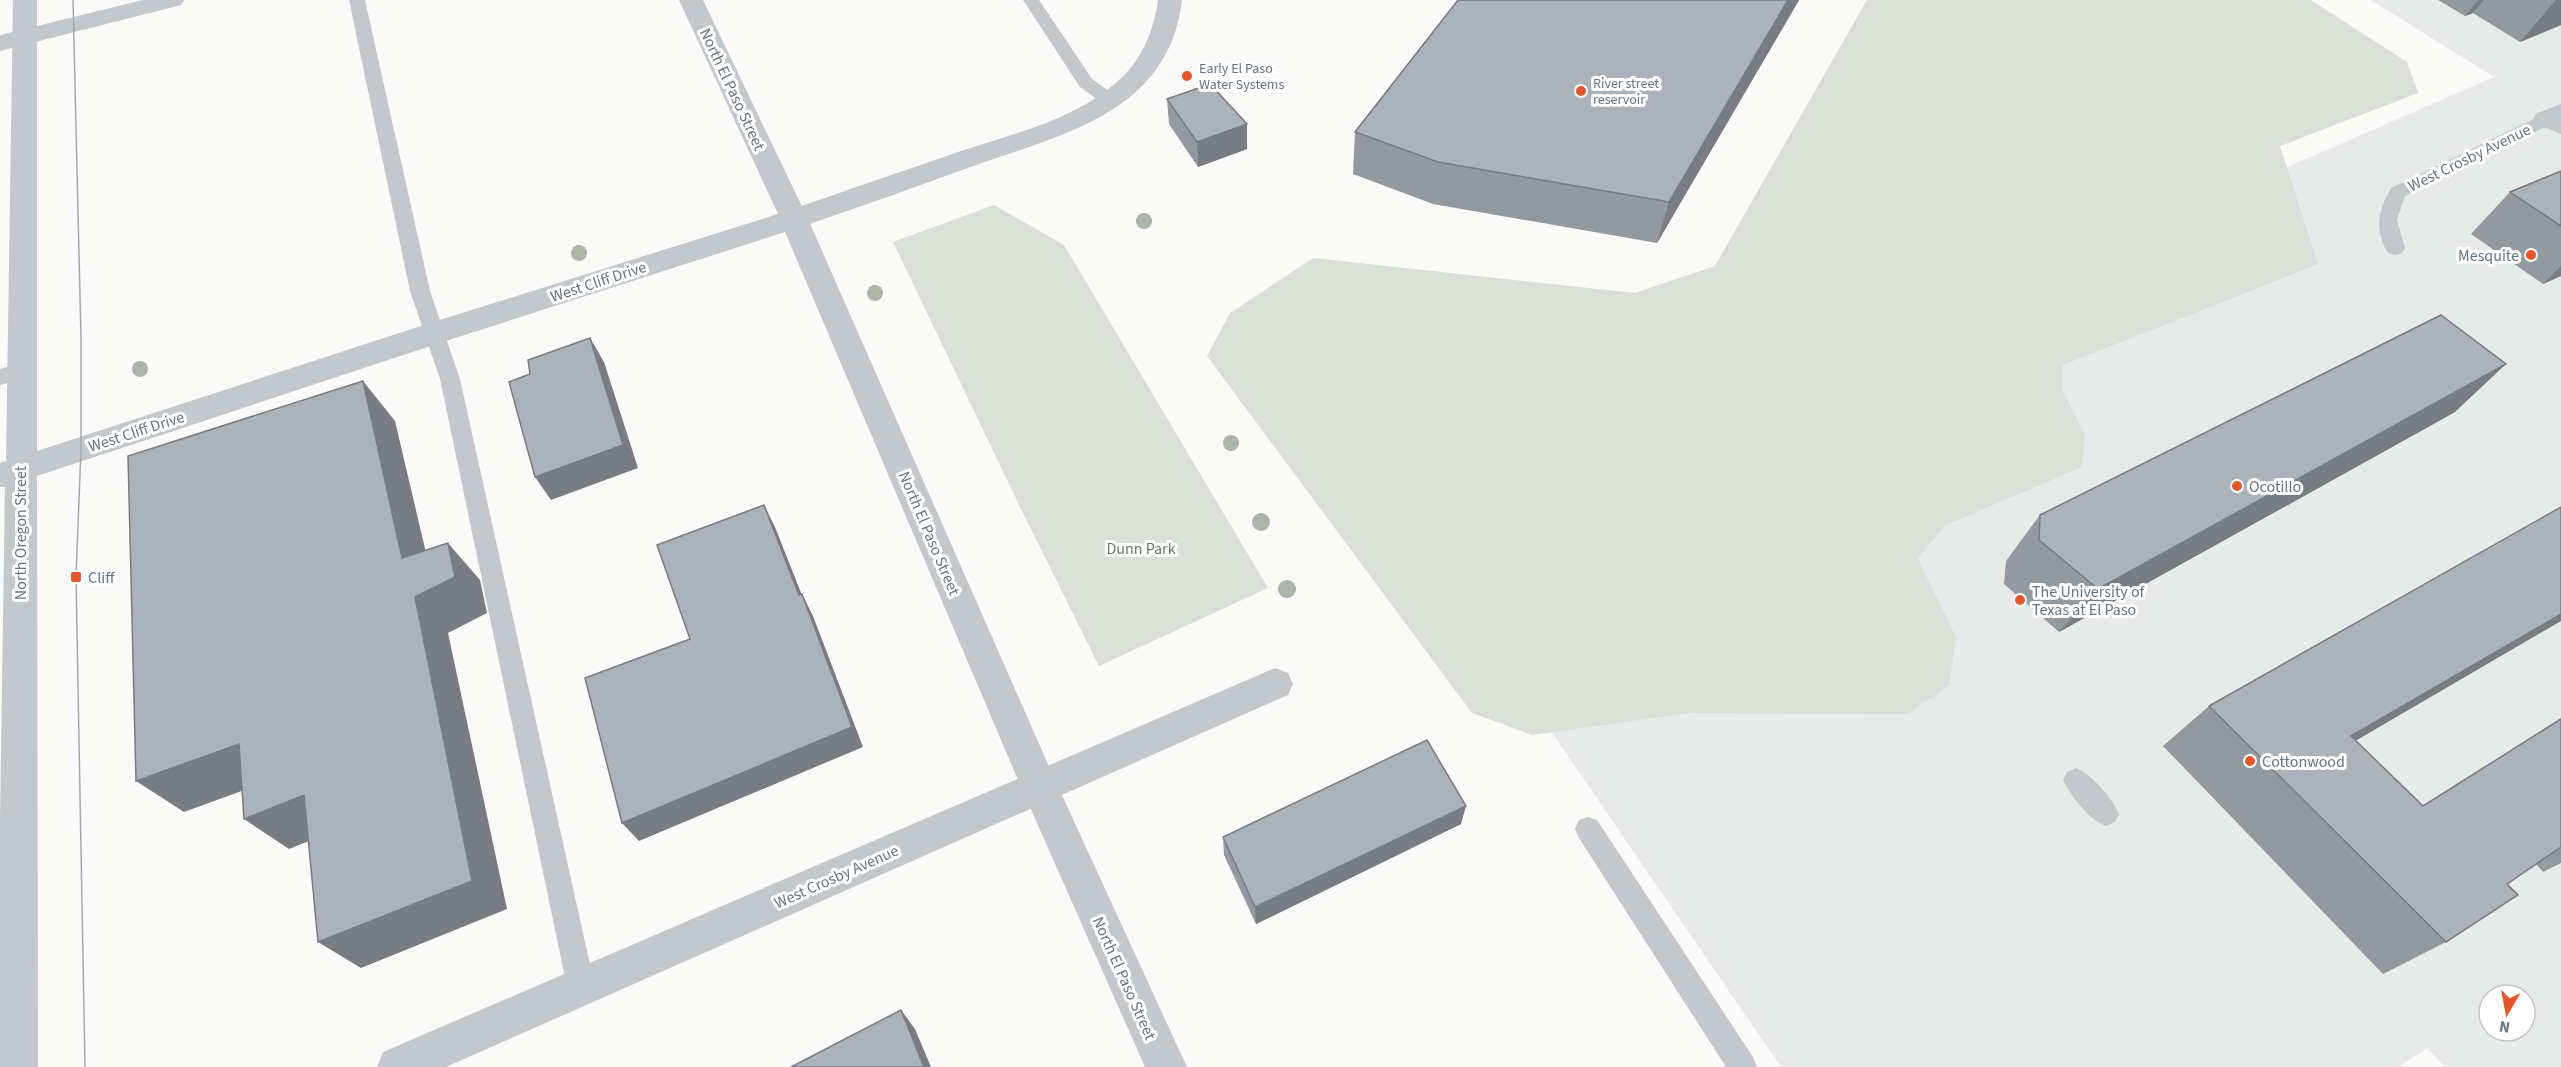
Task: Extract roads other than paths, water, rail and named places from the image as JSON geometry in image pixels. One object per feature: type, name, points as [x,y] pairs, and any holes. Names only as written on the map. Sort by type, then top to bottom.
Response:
[{"type":"street","name":"North Oregon Street","points":[[17,1067],[10,473],[12,40],[25,0]]},
{"type":"street","points":[[12,40],[172,0]]},
{"type":"street","name":"North El Paso Street","points":[[691,0],[794,219],[1040,787],[1166,1067]]},
{"type":"street","name":"West Cliff Drive","points":[[10,473],[435,333],[794,219],[1071,122],[1110,100],[1135,79],[1165,28],[1170,0]]},
{"type":"street","name":"West Crosby Avenue","points":[[398,1067],[1275,684]]},
{"type":"lane","points":[[357,0],[420,291],[450,379],[580,987]]},
{"type":"lane","points":[[1031,0],[1086,83],[1110,100]]},
{"type":"lane","name":"West Crosby Avenue","points":[[2395,248],[2388,231],[2388,208],[2398,192],[2556,120]]},
{"type":"lane","points":[[2076,780],[2106,814]]},
{"type":"lane","points":[[1588,829],[1743,1067]]},
{"type":"tram line","points":[[73,0],[81,338],[81,449],[76,577],[85,1067]]},
{"type":"place","name":"Early El Paso Water Systems","points":[[1187,76]]},
{"type":"place","name":"River street reservoir","points":[[1581,91]]},
{"type":"place","name":"Mesquite","points":[[2531,255]]},
{"type":"place","name":"Ocotillo","points":[[2237,486]]},
{"type":"place","name":"Cliff","points":[[76,577]]},
{"type":"place","name":"The University of Texas at El Paso","points":[[2020,600]]},
{"type":"place","name":"Cottonwood","points":[[2250,761]]},
{"type":"park label","name":"Dunn Park","points":[[1141,548]]}]
